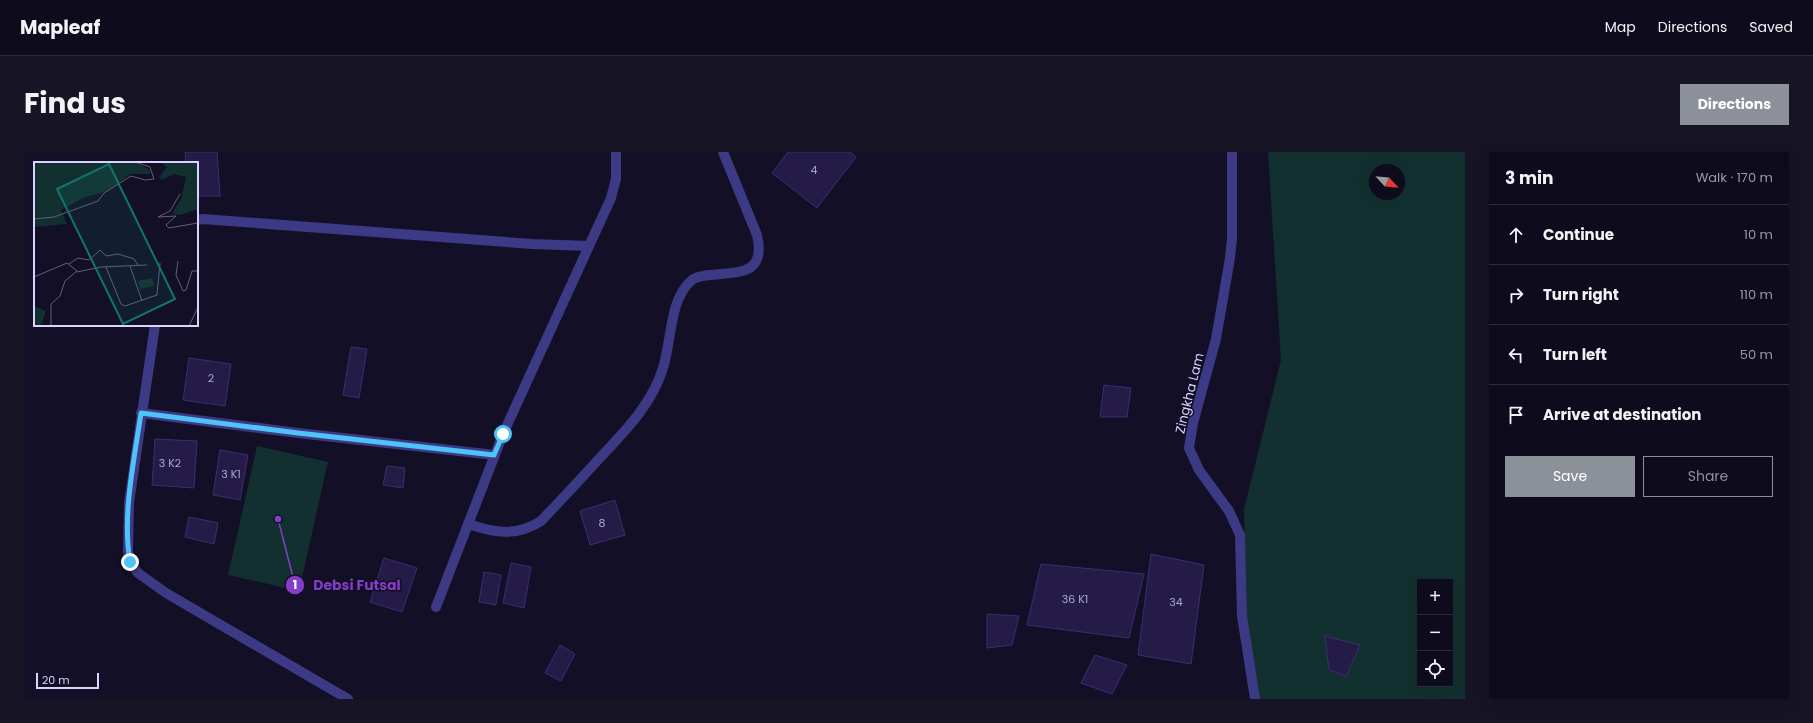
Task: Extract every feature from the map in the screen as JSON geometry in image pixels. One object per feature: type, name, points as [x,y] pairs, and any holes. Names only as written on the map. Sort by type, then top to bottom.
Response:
[{"type":"street","points":[[436,607],[494,455],[611,198],[616,179],[616,152]]},
{"type":"street","points":[[468,524],[489,530],[509,532],[529,528],[541,521],[608,449],[646,404],[663,368],[675,310],[685,286],[698,276],[746,270],[754,265],[759,258],[760,248],[757,235],[722,152]]},
{"type":"street","name":"Zingkha Lam","points":[[1232,152],[1232,239],[1230,258],[1216,339],[1193,423],[1189,448],[1199,470],[1230,511],[1240,535],[1242,616],[1255,699]]},
{"type":"street","points":[[198,220],[532,244],[589,246]]},
{"type":"street","points":[[155,326],[129,503],[128,551],[130,562],[138,573],[166,593],[348,699]]},
{"type":"street","points":[[141,413],[298,433],[494,455]]},
{"type":"green space","points":[[1268,152],[1465,152],[1465,699],[1255,699],[1248,656],[1244,509],[1281,360]]},
{"type":"green space","points":[[257,446],[328,462],[299,591],[228,575]]},
{"type":"building","points":[[185,152],[217,152],[220,196],[198,196],[198,162],[186,162]]},
{"type":"building","points":[[788,152],[850,152],[856,157],[817,208],[772,173]]},
{"type":"building","points":[[351,347],[367,349],[359,398],[343,395]]},
{"type":"building","points":[[189,358],[231,364],[225,406],[183,400]]},
{"type":"building","points":[[1104,385],[1131,388],[1127,417],[1100,417]]},
{"type":"building","points":[[155,439],[197,441],[194,488],[152,485]]},
{"type":"building","points":[[220,450],[248,455],[240,500],[213,495]]},
{"type":"building","points":[[387,466],[405,468],[403,488],[383,485]]},
{"type":"building","points":[[615,500],[625,535],[590,545],[580,511]]},
{"type":"building","points":[[189,517],[218,523],[214,544],[185,537]]},
{"type":"building","points":[[1151,554],[1204,565],[1191,664],[1138,655]]},
{"type":"building","points":[[384,558],[417,568],[402,612],[370,602]]},
{"type":"building","points":[[511,563],[531,567],[524,608],[503,603]]},
{"type":"building","points":[[1041,564],[1144,574],[1129,638],[1027,625]]},
{"type":"building","points":[[484,572],[501,575],[496,605],[479,602]]},
{"type":"building","points":[[987,614],[1019,616],[1012,645],[987,648]]},
{"type":"building","points":[[1325,636],[1360,645],[1346,676],[1329,670]]},
{"type":"building","points":[[560,645],[575,654],[561,681],[545,673]]},
{"type":"building","points":[[1095,655],[1127,665],[1112,694],[1081,683]]},
{"type":"place","name":"Debsi Futsal","points":[[278,519]]},
{"type":"route","points":[[130,562],[128,551],[129,503],[141,413],[298,433],[494,455],[503,434]]}]
